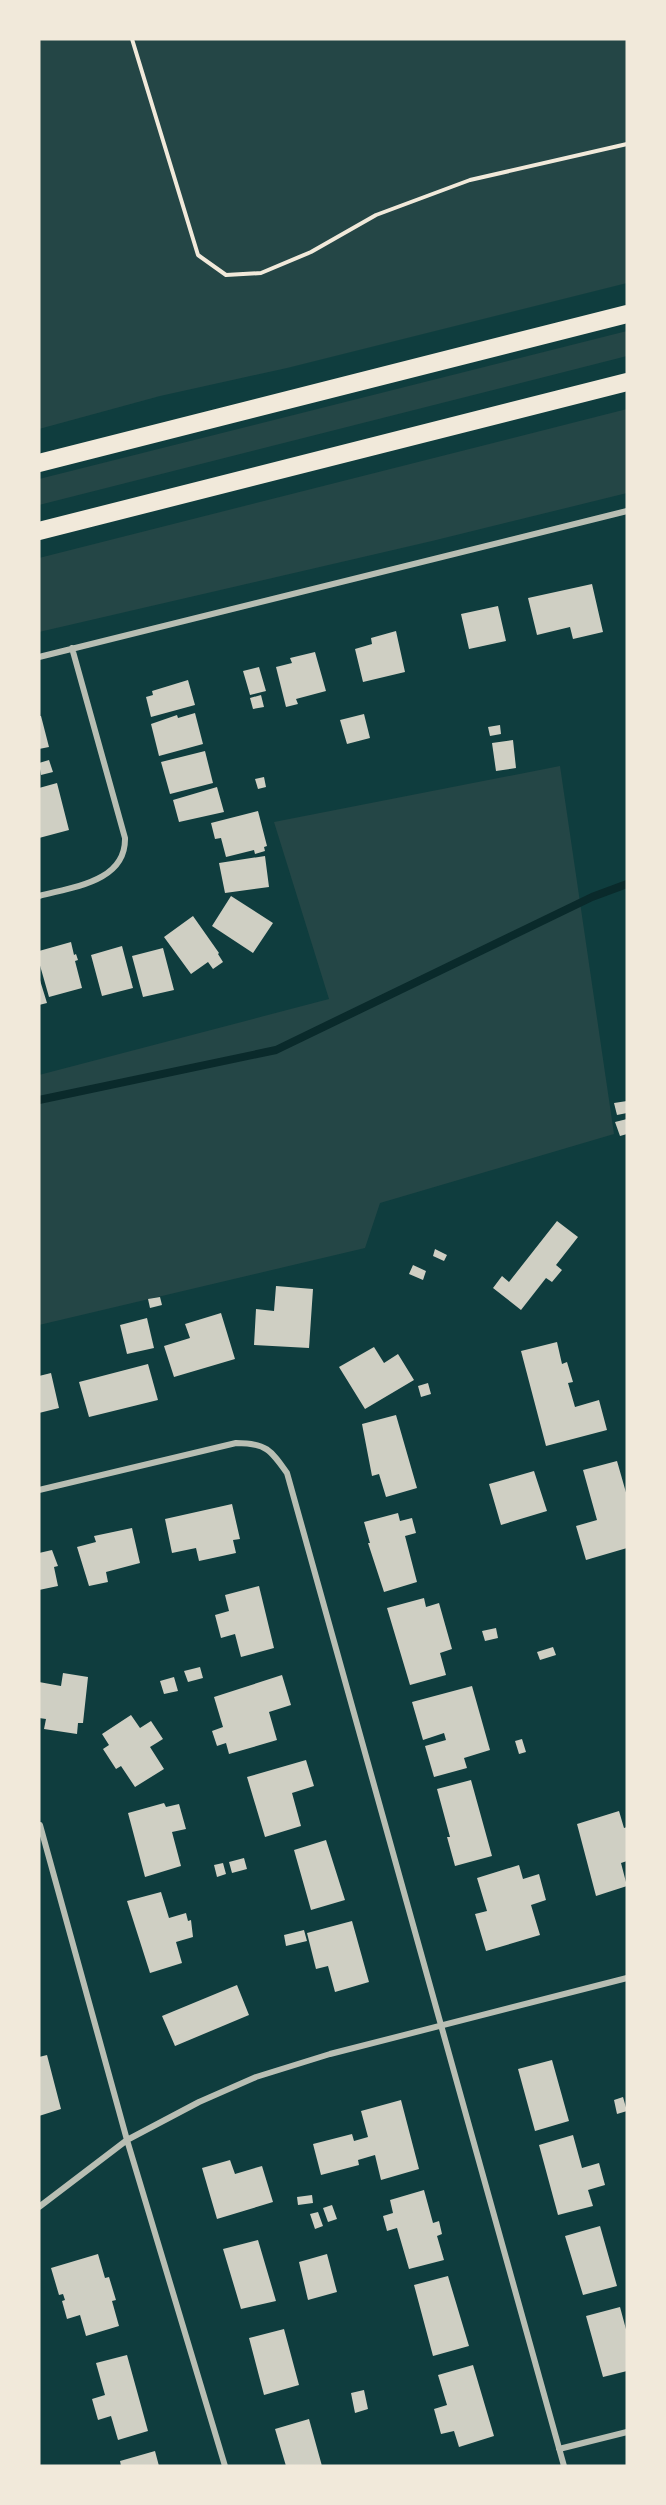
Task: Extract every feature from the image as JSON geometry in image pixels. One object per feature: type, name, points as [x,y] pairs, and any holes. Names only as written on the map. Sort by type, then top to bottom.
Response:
[{"type":"highway","points":[[39,463],[627,314]]},
{"type":"highway","points":[[39,531],[627,382]]},
{"type":"street","points":[[39,657],[627,511]]},
{"type":"street","points":[[39,896],[79,885],[112,872],[120,860],[125,845],[72,648]]},
{"type":"street","points":[[39,1490],[236,1443],[266,1447],[274,1453],[287,1473],[564,2466]]},
{"type":"street","points":[[40,1825],[127,2140],[225,2466]]},
{"type":"street","points":[[39,2207],[127,2140],[199,2102],[256,2077],[330,2054],[627,1978]]},
{"type":"street","points":[[560,2449],[627,2432]]},
{"type":"path","points":[[132,39],[198,255],[226,275],[261,273],[311,252],[376,215],[470,180],[627,144]]},
{"type":"shaded area","points":[[39,39],[627,39],[627,283],[287,368],[160,396],[39,429]]},
{"type":"shaded area","points":[[627,331],[627,356],[39,505],[39,479]]},
{"type":"shaded area","points":[[627,409],[627,493],[432,541],[39,632],[39,558]]},
{"type":"shaded area","points":[[560,766],[614,1134],[380,1203],[365,1248],[39,1325],[39,1075],[329,999],[274,822]]},
{"type":"building","points":[[592,584],[603,632],[573,639],[570,627],[537,635],[528,598]]},
{"type":"building","points":[[498,606],[506,641],[469,649],[461,614]]},
{"type":"building","points":[[396,631],[405,672],[363,682],[355,649],[372,644],[371,638]]},
{"type":"building","points":[[315,652],[326,691],[296,699],[298,704],[286,707],[276,667],[292,663],[290,658]]},
{"type":"building","points":[[259,667],[266,691],[250,695],[243,671]]},
{"type":"building","points":[[188,680],[195,705],[151,717],[146,697],[153,695],[152,691]]},
{"type":"building","points":[[261,695],[264,707],[253,709],[250,698]]},
{"type":"building","points":[[195,713],[203,744],[159,756],[151,724],[177,715],[178,718]]},
{"type":"building","points":[[364,714],[370,738],[347,744],[340,720]]},
{"type":"building","points":[[39,716],[41,716],[49,747],[39,749]]},
{"type":"building","points":[[500,725],[501,734],[490,736],[488,727]]},
{"type":"building","points":[[513,740],[516,768],[496,771],[492,743]]},
{"type":"building","points":[[205,751],[213,783],[170,794],[161,762]]},
{"type":"building","points":[[49,760],[53,772],[41,775],[39,763]]},
{"type":"building","points":[[264,777],[266,787],[258,789],[255,779]]},
{"type":"building","points":[[57,783],[69,830],[39,838],[39,788]]},
{"type":"building","points":[[217,787],[224,812],[179,822],[173,800]]},
{"type":"building","points":[[258,811],[267,846],[264,847],[265,851],[255,854],[254,850],[226,857],[221,838],[215,839],[211,823]]},
{"type":"building","points":[[265,856],[269,887],[225,893],[219,863]]},
{"type":"building","points":[[231,896],[273,923],[253,953],[212,926]]},
{"type":"building","points":[[193,916],[223,962],[213,969],[208,962],[191,974],[164,937]]},
{"type":"building","points":[[71,942],[74,955],[76,954],[78,960],[75,961],[82,988],[49,997],[39,962],[39,951]]},
{"type":"building","points":[[122,946],[133,988],[102,996],[91,955]]},
{"type":"building","points":[[163,948],[174,990],[143,997],[132,956]]},
{"type":"building","points":[[39,977],[47,1003],[39,1005]]},
{"type":"building","points":[[627,1101],[627,1113],[617,1115],[614,1103]]},
{"type":"building","points":[[627,1119],[627,1134],[620,1136],[615,1122]]},
{"type":"building","points":[[557,1221],[578,1237],[556,1265],[562,1270],[552,1282],[546,1278],[521,1310],[493,1288],[502,1276],[509,1282]]},
{"type":"building","points":[[435,1249],[447,1255],[444,1261],[433,1256]]},
{"type":"building","points":[[413,1265],[426,1271],[423,1280],[409,1274]]},
{"type":"building","points":[[276,1286],[313,1289],[309,1348],[254,1345],[256,1309],[274,1311]]},
{"type":"building","points":[[160,1297],[162,1305],[150,1308],[148,1299]]},
{"type":"building","points":[[221,1313],[235,1359],[174,1377],[164,1346],[190,1338],[185,1324]]},
{"type":"building","points":[[147,1318],[154,1348],[127,1354],[120,1325]]},
{"type":"building","points":[[557,1342],[562,1364],[567,1362],[573,1382],[568,1383],[575,1407],[599,1400],[607,1430],[546,1446],[521,1351]]},
{"type":"building","points":[[374,1347],[384,1363],[398,1354],[414,1380],[365,1409],[339,1367]]},
{"type":"building","points":[[148,1364],[158,1400],[89,1417],[79,1382]]},
{"type":"building","points":[[51,1373],[59,1408],[39,1413],[39,1376]]},
{"type":"building","points":[[428,1383],[431,1394],[421,1397],[418,1386]]},
{"type":"building","points":[[396,1415],[417,1488],[386,1497],[379,1474],[372,1476],[362,1424]]},
{"type":"building","points":[[617,1461],[627,1496],[627,1548],[586,1560],[576,1526],[597,1520],[583,1470]]},
{"type":"building","points":[[534,1471],[547,1511],[501,1525],[489,1484]]},
{"type":"building","points":[[232,1504],[240,1539],[233,1540],[236,1553],[199,1561],[196,1548],[172,1553],[165,1519]]},
{"type":"building","points":[[398,1513],[400,1521],[412,1518],[416,1533],[405,1536],[417,1582],[384,1592],[368,1543],[370,1543],[364,1522]]},
{"type":"building","points":[[132,1528],[140,1563],[106,1572],[108,1582],[89,1586],[77,1547],[96,1542],[94,1536]]},
{"type":"building","points":[[52,1550],[58,1566],[54,1567],[58,1586],[39,1590],[39,1553]]},
{"type":"building","points":[[259,1586],[274,1648],[241,1657],[235,1634],[221,1638],[215,1615],[229,1611],[225,1595]]},
{"type":"building","points":[[424,1598],[426,1607],[439,1603],[452,1649],[440,1653],[446,1675],[410,1685],[387,1608]]},
{"type":"building","points":[[496,1628],[498,1638],[485,1641],[482,1631]]},
{"type":"building","points":[[553,1647],[556,1655],[540,1660],[537,1652]]},
{"type":"building","points":[[200,1667],[203,1678],[188,1682],[184,1671]]},
{"type":"building","points":[[63,1673],[88,1677],[83,1723],[78,1723],[77,1734],[44,1729],[46,1719],[39,1718],[39,1682],[61,1686]]},
{"type":"building","points":[[282,1675],[291,1705],[269,1712],[277,1740],[229,1754],[226,1743],[217,1746],[212,1731],[223,1727],[214,1697]]},
{"type":"building","points":[[174,1677],[178,1691],[164,1694],[160,1681]]},
{"type":"building","points":[[472,1686],[490,1750],[464,1758],[467,1768],[434,1777],[425,1746],[446,1740],[444,1733],[423,1740],[412,1702]]},
{"type":"building","points":[[131,1715],[140,1728],[151,1721],[163,1739],[150,1747],[164,1769],[135,1787],[121,1766],[116,1769],[103,1749],[109,1745],[102,1734]]},
{"type":"building","points":[[522,1739],[526,1752],[519,1754],[515,1741]]},
{"type":"building","points":[[306,1760],[314,1786],[292,1793],[301,1826],[265,1837],[247,1777]]},
{"type":"building","points":[[471,1780],[492,1856],[455,1866],[437,1789]]},
{"type":"building","points":[[164,1803],[166,1807],[179,1804],[186,1829],[172,1832],[181,1866],[145,1877],[128,1813]]},
{"type":"building","points":[[619,1811],[624,1828],[627,1827],[627,1861],[621,1863],[627,1886],[596,1896],[577,1824]]},
{"type":"building","points":[[326,1840],[345,1900],[311,1910],[294,1850]]},
{"type":"building","points":[[244,1858],[247,1869],[232,1873],[229,1862]]},
{"type":"building","points":[[223,1863],[226,1874],[217,1877],[214,1865]]},
{"type":"building","points":[[519,1865],[523,1879],[539,1874],[546,1900],[531,1905],[540,1935],[486,1951],[475,1914],[487,1911],[477,1878]]},
{"type":"building","points":[[161,1892],[169,1918],[186,1913],[188,1921],[191,1920],[193,1937],[176,1942],[182,1963],[150,1973],[127,1901]]},
{"type":"building","points":[[352,1921],[369,1982],[335,1992],[328,1966],[316,1969],[307,1933]]},
{"type":"building","points":[[304,1930],[307,1941],[286,1946],[284,1935]]},
{"type":"building","points":[[237,1985],[249,2015],[175,2046],[162,2016]]},
{"type":"building","points":[[47,2055],[61,2109],[39,2116],[39,2057]]},
{"type":"building","points":[[552,2060],[569,2121],[535,2131],[518,2069]]},
{"type":"building","points":[[623,2097],[627,2111],[617,2114],[614,2100]]},
{"type":"building","points":[[401,2100],[419,2169],[381,2180],[375,2155],[358,2160],[359,2165],[321,2175],[313,2144],[352,2134],[354,2141],[368,2137],[361,2111]]},
{"type":"building","points":[[573,2135],[582,2168],[599,2163],[605,2185],[588,2190],[593,2206],[558,2215],[539,2145]]},
{"type":"building","points":[[230,2160],[235,2174],[262,2166],[273,2202],[217,2219],[202,2168]]},
{"type":"building","points":[[424,2190],[433,2223],[439,2221],[442,2234],[437,2236],[444,2260],[409,2269],[397,2228],[387,2231],[383,2216],[393,2213],[390,2200]]},
{"type":"building","points":[[312,2195],[313,2203],[298,2205],[297,2197]]},
{"type":"building","points":[[332,2205],[337,2219],[328,2222],[323,2208]]},
{"type":"building","points":[[318,2212],[323,2226],[315,2229],[310,2214]]},
{"type":"building","points":[[600,2226],[617,2286],[583,2295],[565,2236]]},
{"type":"building","points":[[258,2240],[276,2301],[241,2309],[223,2249]]},
{"type":"building","points":[[98,2254],[105,2278],[109,2277],[116,2300],[112,2301],[119,2326],[86,2336],[80,2315],[67,2319],[62,2301],[65,2300],[63,2294],[59,2295],[51,2268]]},
{"type":"building","points":[[327,2254],[337,2292],[308,2300],[299,2262]]},
{"type":"building","points":[[448,2276],[469,2346],[433,2356],[414,2285]]},
{"type":"building","points":[[620,2307],[627,2333],[627,2371],[603,2377],[586,2316]]},
{"type":"building","points":[[284,2329],[299,2385],[264,2395],[249,2338]]},
{"type":"building","points":[[127,2355],[148,2431],[118,2440],[111,2416],[98,2420],[92,2399],[105,2395],[96,2363]]},
{"type":"building","points":[[473,2365],[494,2436],[459,2447],[454,2431],[441,2434],[434,2409],[447,2405],[438,2375]]},
{"type":"building","points":[[364,2390],[368,2409],[355,2413],[351,2393]]},
{"type":"building","points":[[309,2419],[322,2466],[286,2466],[275,2429]]},
{"type":"building","points":[[155,2451],[159,2466],[121,2466],[120,2461]]},
{"type":"waterway","points":[[39,1100],[276,1050],[592,897],[627,884]]}]
